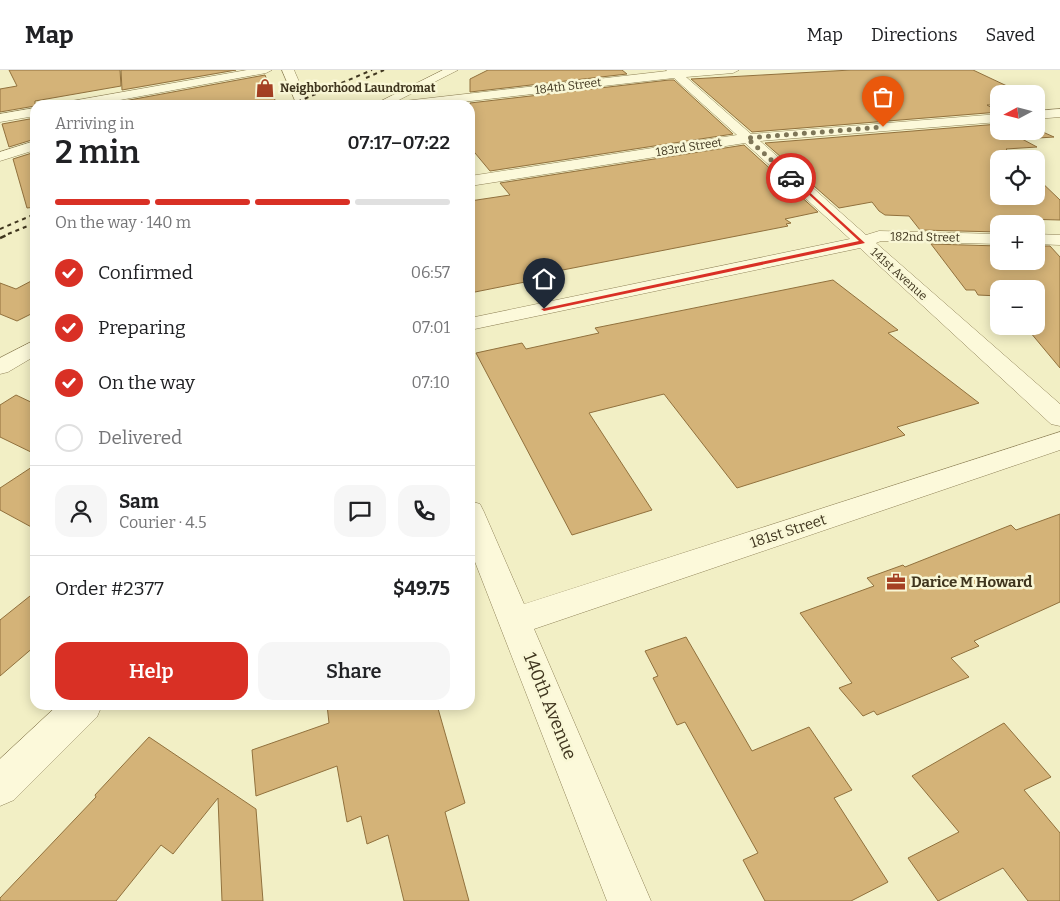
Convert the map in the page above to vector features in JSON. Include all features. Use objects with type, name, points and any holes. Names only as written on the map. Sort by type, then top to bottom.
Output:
[{"type":"street","points":[[100,100],[266,70]]},
{"type":"street","points":[[288,70],[301,100]]},
{"type":"street","points":[[389,100],[452,70]]},
{"type":"street","name":"184th Street","points":[[445,100],[673,72],[733,70]]},
{"type":"street","name":"141st Avenue","points":[[673,72],[1060,418]]},
{"type":"street","points":[[159,100],[218,79]]},
{"type":"street","points":[[0,118],[30,113]]},
{"type":"street","points":[[1045,114],[1060,113]]},
{"type":"street","name":"183rd Street","points":[[475,180],[747,138],[990,119]]},
{"type":"street","points":[[0,157],[30,147]]},
{"type":"street","name":"182nd Street","points":[[475,323],[863,242],[879,236],[990,239]]},
{"type":"street","points":[[1045,239],[1060,240]]},
{"type":"street","points":[[0,367],[30,350]]},
{"type":"street","name":"181st Street","points":[[515,620],[1060,441]]},
{"type":"street","name":"140th Avenue","points":[[475,524],[629,901]]},
{"type":"street","points":[[0,786],[79,710]]},
{"type":"building","points":[[9,70],[120,70],[121,86],[41,100],[30,100],[30,107],[0,112],[0,89],[17,86]]},
{"type":"building","points":[[121,70],[236,70],[122,90]]},
{"type":"building","points":[[488,70],[622,70],[627,74],[470,92],[470,79]]},
{"type":"building","points":[[851,70],[973,70],[1005,85],[990,85],[990,105],[987,105],[990,107],[990,113],[752,132],[691,79]]},
{"type":"building","points":[[265,75],[275,100],[129,100]]},
{"type":"building","points":[[674,80],[733,134],[490,171],[475,153],[475,102]]},
{"type":"building","points":[[30,119],[30,141],[9,147],[2,124]]},
{"type":"building","points":[[990,125],[990,140],[1024,140],[1037,147],[990,150],[990,205],[1045,205],[1045,186],[1060,200],[1060,220],[1045,220],[1045,215],[990,215],[990,232],[920,230],[909,216],[885,215],[872,202],[839,208],[765,143]]},
{"type":"building","points":[[1045,133],[1054,137],[1045,138]]},
{"type":"building","points":[[744,145],[818,212],[785,219],[791,223],[786,224],[788,226],[537,275],[540,279],[475,292],[475,200],[510,195],[500,183]]},
{"type":"building","points":[[30,154],[30,208],[27,208],[13,159]]},
{"type":"building","points":[[931,244],[990,246],[990,270],[1045,270],[1045,246],[1050,246],[1060,257],[1060,368],[1032,335],[1045,335],[1045,280],[990,280],[990,296],[978,295],[975,290],[966,290]]},
{"type":"building","points":[[833,280],[898,330],[888,333],[979,403],[897,427],[905,435],[737,488],[664,394],[589,413],[652,510],[572,535],[476,353],[522,343],[526,349],[599,333],[595,328]]},
{"type":"building","points":[[30,282],[30,314],[17,321],[0,314],[0,283],[16,289]]},
{"type":"building","points":[[16,395],[30,402],[30,452],[0,437],[0,405]]},
{"type":"building","points":[[30,468],[30,526],[0,510],[0,488]]},
{"type":"building","points":[[1060,514],[1060,602],[974,641],[979,646],[951,658],[969,677],[877,715],[874,711],[863,716],[839,688],[852,683],[800,613],[874,586],[867,578],[903,565],[905,567],[1011,525],[1016,530]]},
{"type":"building","points":[[30,596],[30,650],[0,676],[0,620]]},
{"type":"building","points":[[686,637],[752,751],[809,727],[852,790],[834,798],[888,882],[851,901],[765,901],[743,860],[758,853],[685,722],[677,725],[653,678],[658,676],[645,651]]},
{"type":"building","points":[[328,710],[438,710],[465,803],[445,812],[469,901],[404,901],[388,835],[367,844],[361,816],[347,822],[337,766],[256,796],[252,750],[329,723]]},
{"type":"building","points":[[1004,723],[1051,777],[1024,790],[1060,833],[1060,901],[1028,901],[1003,868],[938,901],[908,858],[959,832],[912,776]]},
{"type":"building","points":[[149,737],[256,809],[263,901],[222,901],[218,798],[173,854],[161,845],[116,901],[0,901],[0,898],[96,797],[95,795]]},
{"type":"railway","points":[[302,100],[372,70]]},
{"type":"railway","points":[[366,78],[384,70]]},
{"type":"railway","points":[[0,229],[30,216]]},
{"type":"railway","points":[[8,234],[30,225]]},
{"type":"railway","points":[[0,238],[11,233]]},
{"type":"way so far","points":[[791,178],[747,138],[883,127]]},
{"type":"place","name":"Neighborhood Laundromat","points":[[265,88]]},
{"type":"place","name":"Darice M Howard","points":[[896,582]]},
{"type":"route","points":[[544,309],[863,242],[791,178]]}]
